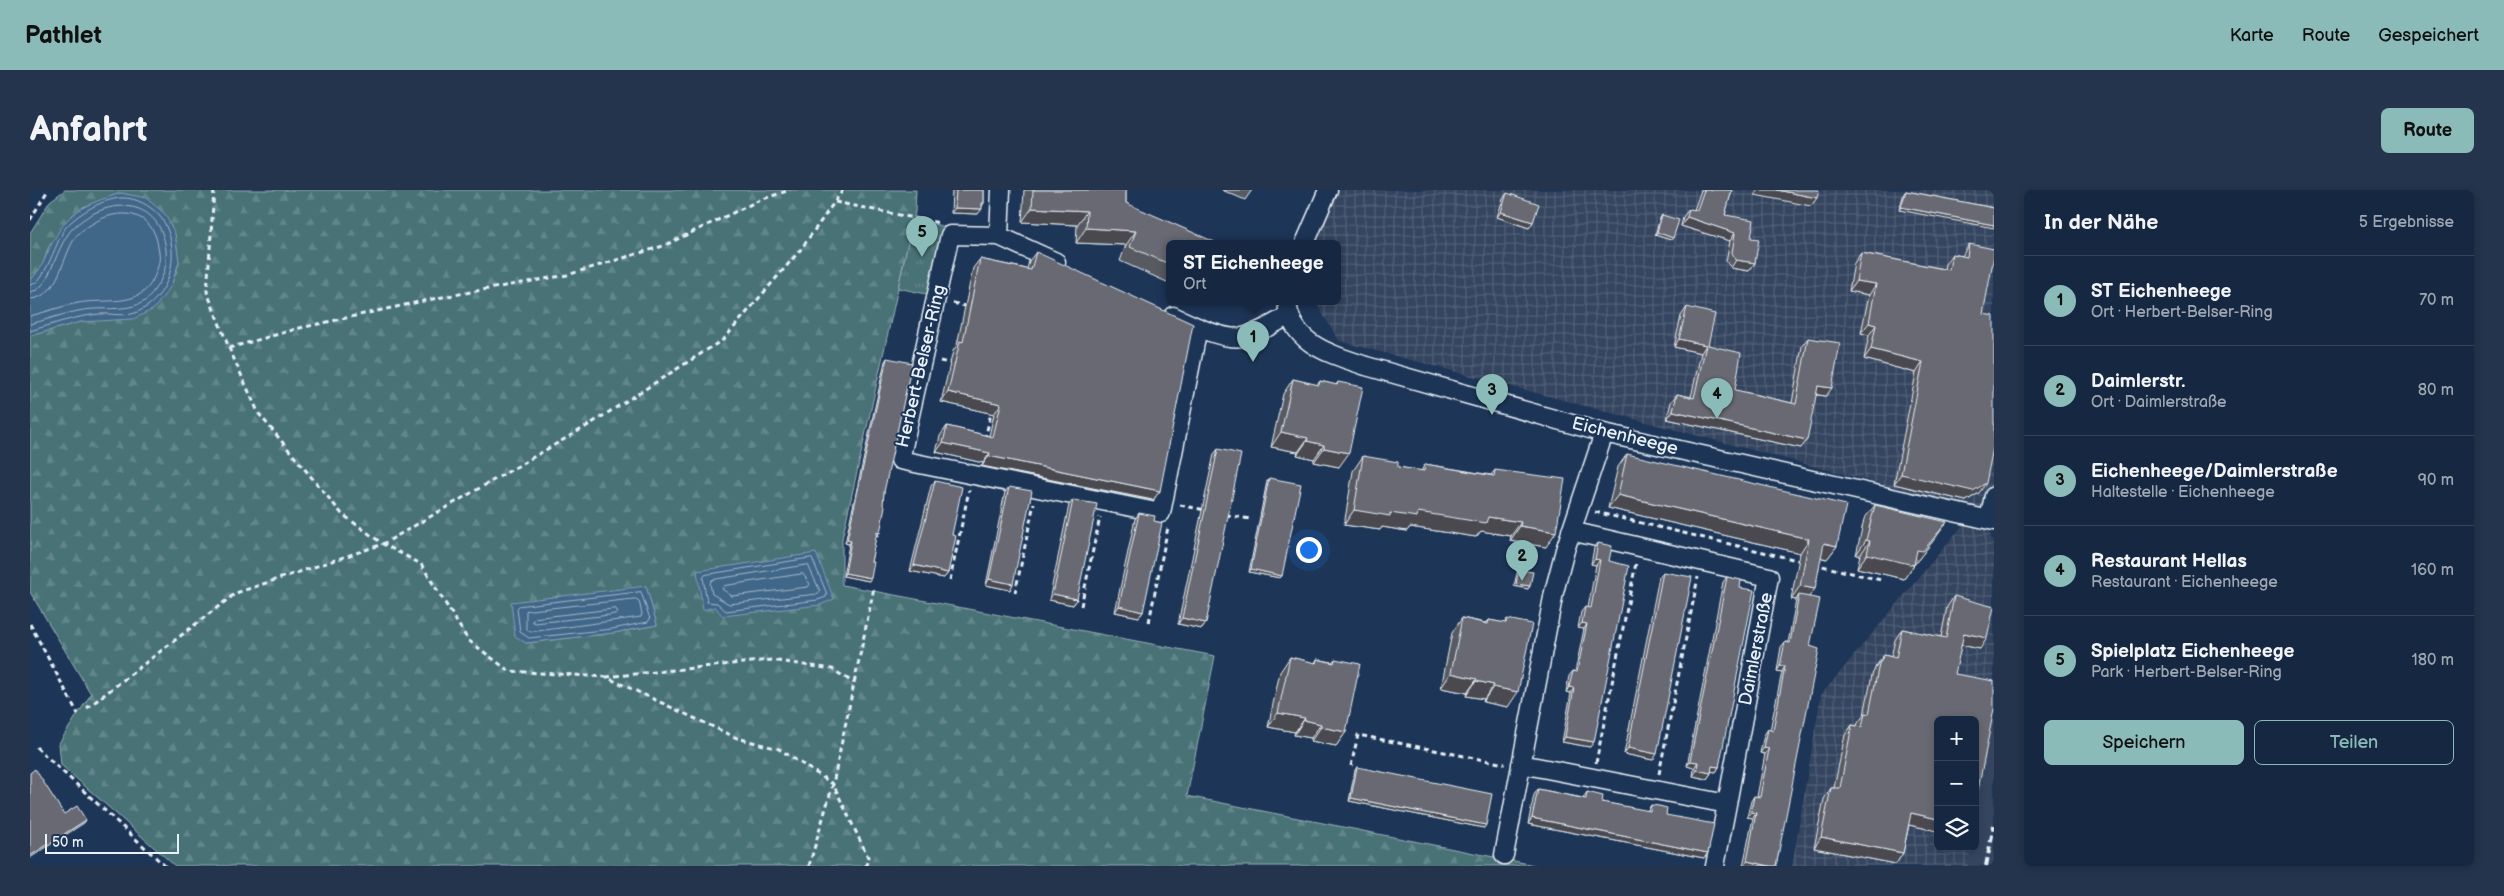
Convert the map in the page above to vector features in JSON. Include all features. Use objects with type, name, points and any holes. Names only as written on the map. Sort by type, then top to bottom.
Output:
[{"type":"street","points":[[999,236],[1001,190]]},
{"type":"street","points":[[1306,240],[1328,190]]},
{"type":"street","points":[[950,235],[999,236],[1074,270]]},
{"type":"street","name":"Herbert-Belser-Ring","points":[[950,235],[900,460],[1104,502],[1162,508]]},
{"type":"street","points":[[1155,308],[1198,328],[1232,338],[1242,338],[1288,308]]},
{"type":"street","name":"Eichenheege","points":[[1288,308],[1300,335],[1329,353],[1366,366],[1604,433],[1992,521]]},
{"type":"street","points":[[1162,508],[1198,328]]},
{"type":"street","points":[[1504,855],[1554,592],[1578,508],[1604,433]]},
{"type":"street","points":[[1992,521],[1994,496]]},
{"type":"street","name":"Daimlerstraße","points":[[1571,531],[1769,577],[1715,866]]},
{"type":"street","points":[[1521,764],[1594,776],[1727,804]]},
{"type":"path","points":[[30,220],[48,190]]},
{"type":"path","points":[[214,190],[207,292],[258,414],[342,514],[383,544],[421,564],[468,640],[509,672],[606,678],[772,660],[832,669],[854,683]]},
{"type":"path","points":[[229,348],[300,328],[437,298],[567,275],[663,246],[760,200],[790,190]]},
{"type":"path","points":[[87,708],[236,593],[383,544],[587,426],[724,339],[801,250],[843,190]]},
{"type":"path","points":[[835,202],[946,224],[950,235]]},
{"type":"path","points":[[936,299],[974,308]]},
{"type":"path","points":[[923,357],[962,366]]},
{"type":"path","points":[[983,449],[994,403]]},
{"type":"path","points":[[950,580],[972,475]]},
{"type":"path","points":[[1015,593],[1037,488]]},
{"type":"path","points":[[1081,606],[1104,502]]},
{"type":"path","points":[[1149,622],[1168,528],[1162,508],[1211,512]]},
{"type":"path","points":[[1578,508],[1881,580]]},
{"type":"path","points":[[1221,514],[1250,519]]},
{"type":"path","points":[[1594,776],[1639,548]]},
{"type":"path","points":[[1656,789],[1702,561]]},
{"type":"path","points":[[809,866],[833,784],[874,588]]},
{"type":"path","points":[[30,624],[78,714]]},
{"type":"path","points":[[606,678],[737,738],[779,749],[833,784],[868,857],[866,866]]},
{"type":"path","points":[[1351,766],[1358,735],[1510,765],[1521,764]]},
{"type":"path","points":[[36,747],[164,866]]},
{"type":"shaded area","points":[[1336,190],[1994,190],[1994,508],[1989,531],[1994,546],[1994,711],[1979,798],[1979,716],[1934,716],[1934,851],[1970,851],[1968,866],[1792,866],[1821,695],[1976,509],[1339,341],[1317,305],[1341,305],[1341,240],[1315,240]]},
{"type":"shaded area","points":[[1994,690],[1994,866],[1962,866],[1964,851],[1979,851],[1979,771]]},
{"type":"green space","points":[[65,190],[916,190],[915,212],[842,539],[842,585],[1215,656],[1187,796],[1539,866],[175,866],[61,765],[59,743],[91,694],[30,592],[30,336],[80,322],[101,319],[171,286],[179,263],[175,234],[121,193],[83,207],[49,246],[43,264],[30,282],[30,233],[50,201]],"holes":[[[646,586],[657,625],[613,633],[526,643]]]},
{"type":"green space","points":[[913,219],[946,227],[931,295],[898,288]]},
{"type":"water","points":[[121,193],[146,198],[165,214],[175,234],[179,262],[171,286],[154,309],[133,319],[80,322],[30,336],[30,282],[42,266],[63,224],[79,210],[90,204]]},
{"type":"water","points":[[816,553],[834,599],[820,605],[723,616],[715,607],[703,610],[697,571]]},
{"type":"water","points":[[646,586],[657,625],[613,633],[526,643],[515,636],[511,602]]},
{"type":"building","points":[[956,190],[984,190],[982,209],[955,208]]},
{"type":"building","points":[[1033,190],[1126,190],[1126,203],[1210,240],[1166,240],[1166,263],[1130,247],[1136,231],[1086,228],[1087,211],[1032,208]]},
{"type":"building","points":[[1704,190],[1732,190],[1725,215],[1754,220],[1751,238],[1759,239],[1755,263],[1736,260],[1732,253],[1735,233],[1687,217],[1689,209],[1697,210]]},
{"type":"building","points":[[1777,190],[1819,190],[1817,198]]},
{"type":"building","points":[[1906,191],[1994,208],[1994,225],[1901,207]]},
{"type":"building","points":[[1507,193],[1539,204],[1533,222],[1501,212]]},
{"type":"building","points":[[1662,215],[1679,220],[1673,238],[1657,232]]},
{"type":"building","points":[[1969,244],[1994,249],[1983,314],[1994,316],[1994,443],[1986,483],[1973,491],[1901,474],[1923,362],[1871,349],[1876,325],[1869,323],[1876,284],[1856,281],[1861,253],[1949,270],[1952,254],[1967,257]]},
{"type":"building","points":[[1036,252],[1193,324],[1160,491],[989,456],[990,453],[943,443],[947,426],[993,437],[1001,404],[948,392],[960,341],[963,342],[980,259],[1031,270]]},
{"type":"building","points":[[1687,307],[1715,314],[1708,345],[1741,353],[1735,390],[1796,404],[1808,338],[1840,343],[1832,388],[1818,386],[1807,440],[1673,411],[1677,394],[1694,398],[1706,345],[1679,339]]},
{"type":"building","points":[[887,358],[912,363],[884,492],[883,505],[885,506],[880,533],[877,532],[871,562],[874,562],[871,578],[845,573],[851,541],[847,540]]},
{"type":"building","points":[[1293,379],[1319,385],[1320,381],[1337,385],[1338,382],[1363,387],[1349,453],[1324,448],[1324,445],[1307,441],[1308,438],[1281,432]]},
{"type":"building","points":[[1218,449],[1241,454],[1206,623],[1182,618]]},
{"type":"building","points":[[1627,454],[1846,505],[1837,546],[1824,543],[1815,589],[1800,586],[1809,539],[1618,495]]},
{"type":"building","points":[[1363,456],[1398,462],[1398,467],[1424,471],[1425,464],[1494,476],[1495,470],[1565,479],[1556,532],[1520,526],[1521,522],[1488,517],[1486,523],[1418,512],[1417,517],[1390,513],[1390,516],[1354,510]]},
{"type":"building","points":[[1269,478],[1301,484],[1282,576],[1251,569]]},
{"type":"building","points":[[935,481],[962,487],[952,535],[956,536],[948,573],[914,565]]},
{"type":"building","points":[[1009,487],[1032,491],[1013,584],[989,579]]},
{"type":"building","points":[[1073,500],[1097,504],[1077,599],[1053,594]]},
{"type":"building","points":[[1875,505],[1947,522],[1923,551],[1917,550],[1914,565],[1867,554],[1870,541],[1866,540]]},
{"type":"building","points":[[1139,513],[1155,516],[1154,521],[1162,523],[1143,612],[1119,606]]},
{"type":"building","points":[[1598,543],[1612,546],[1609,561],[1629,566],[1594,742],[1565,737],[1574,688],[1569,687],[1573,671],[1577,672],[1587,624],[1582,623],[1585,607],[1591,608],[1600,560],[1595,559]]},
{"type":"building","points":[[1519,570],[1533,572],[1530,586],[1516,584]]},
{"type":"building","points":[[1663,572],[1692,577],[1657,754],[1628,748]]},
{"type":"building","points":[[1727,577],[1741,580],[1740,588],[1754,590],[1719,767],[1712,766],[1711,773],[1697,770],[1698,762],[1690,761]]},
{"type":"building","points":[[1799,595],[1820,599],[1810,646],[1819,649],[1776,866],[1770,866],[1747,861],[1756,813],[1751,812],[1754,796],[1760,797],[1769,749],[1764,748],[1768,729],[1773,731],[1785,666],[1780,666],[1785,642],[1790,643]]},
{"type":"building","points":[[1954,596],[1994,607],[1987,638],[1964,633],[1955,674],[1994,681],[1994,709],[1979,785],[1979,716],[1934,716],[1934,818],[1911,813],[1903,853],[1821,837],[1831,788],[1840,788],[1852,725],[1862,727],[1865,713],[1869,714],[1879,664],[1884,655],[1896,658],[1902,629],[1946,638]]},
{"type":"building","points":[[1462,618],[1488,624],[1489,620],[1506,623],[1507,619],[1532,624],[1518,692],[1493,687],[1494,685],[1476,681],[1477,679],[1451,673]]},
{"type":"building","points":[[1290,657],[1316,663],[1317,659],[1334,663],[1335,659],[1360,664],[1346,732],[1321,727],[1321,724],[1304,720],[1305,718],[1278,713]]},
{"type":"building","points":[[1357,767],[1492,794],[1486,825],[1351,798]]},
{"type":"building","points":[[35,769],[64,814],[77,806],[86,820],[30,856],[30,773]]},
{"type":"building","points":[[1538,789],[1586,799],[1587,792],[1603,796],[1602,802],[1650,811],[1651,805],[1659,806],[1667,808],[1666,815],[1714,824],[1708,853],[1532,818]]},
{"type":"railway","points":[[1986,866],[1994,825]]},
{"type":"place","name":"Spielplatz Eichenheege","points":[[922,257]]},
{"type":"place","name":"ST Eichenheege","points":[[1253,362]]},
{"type":"place","name":"Eichenheege/Daimlerstraße","points":[[1492,415]]},
{"type":"place","name":"Restaurant Hellas","points":[[1717,419]]},
{"type":"place","name":"Daimlerstr.","points":[[1522,581]]}]
